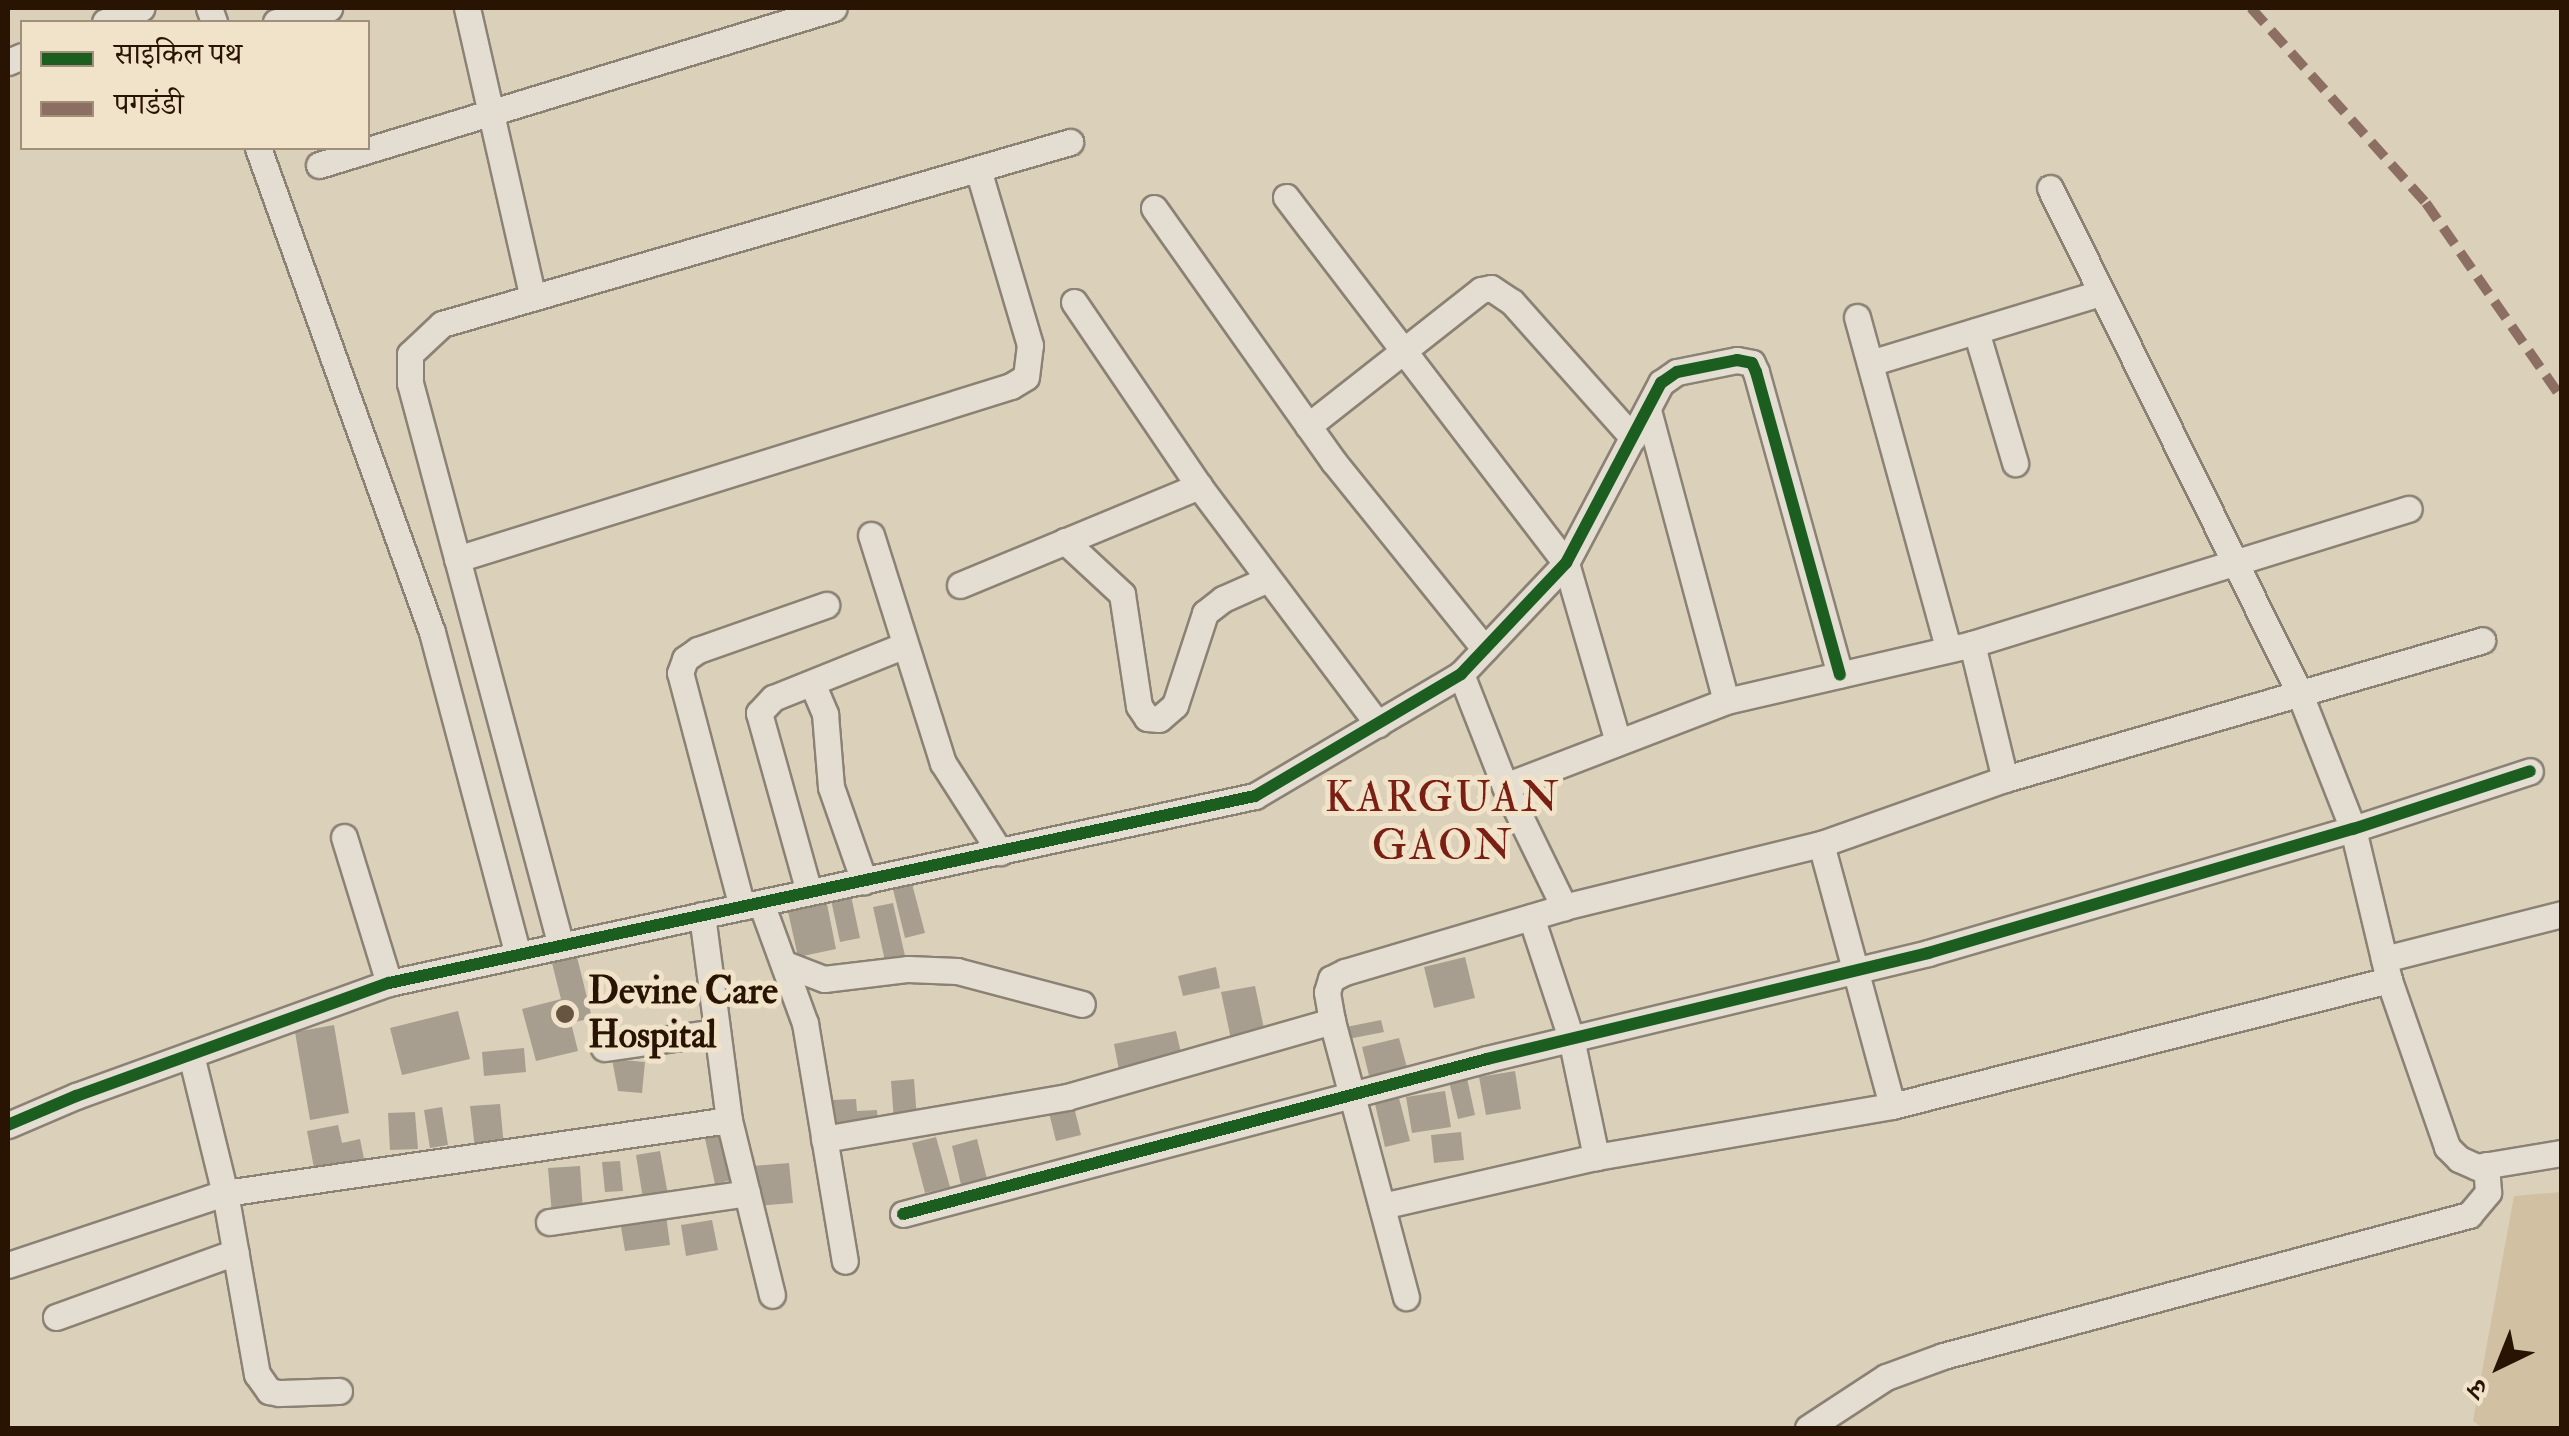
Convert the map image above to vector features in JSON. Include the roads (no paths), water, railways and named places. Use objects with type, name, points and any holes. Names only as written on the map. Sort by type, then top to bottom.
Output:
[{"type":"street","points":[[109,20],[141,8]]},
{"type":"street","points":[[284,20],[329,8]]},
{"type":"street","points":[[467,8],[533,298]]},
{"type":"street","points":[[318,166],[834,8]]},
{"type":"street","points":[[561,946],[410,383],[410,354],[442,324],[1070,142]]},
{"type":"street","points":[[259,150],[432,632],[518,955]]},
{"type":"street","points":[[457,558],[993,392],[1026,377],[1030,344],[978,170]]},
{"type":"street","points":[[2050,188],[2299,692],[2352,829],[2387,969],[2448,1148],[2465,1162],[2486,1165],[2562,1153]]},
{"type":"street","points":[[1286,197],[1566,564],[1618,742]]},
{"type":"street","points":[[1154,208],[1308,426],[1485,649]]},
{"type":"street","points":[[1308,426],[1481,290],[1492,288],[1512,302],[1633,438]]},
{"type":"street","points":[[1870,364],[2101,292]]},
{"type":"street","points":[[1074,302],[1199,486],[1378,724]]},
{"type":"street","points":[[1857,317],[2004,779]]},
{"type":"street","points":[[1976,331],[2015,463]]},
{"type":"street","points":[[8,1125],[191,1054],[390,984],[1256,796],[1461,674],[1566,564],[1667,376],[1737,360],[1752,363],[1840,675]]},
{"type":"street","points":[[1648,410],[1726,702]]},
{"type":"street","points":[[960,585],[1199,486]]},
{"type":"street","points":[[1505,786],[1726,702],[1960,646],[2234,560],[2410,510]]},
{"type":"street","points":[[871,535],[942,763],[1000,852]]},
{"type":"street","points":[[1065,542],[1122,594],[1139,706],[1147,718],[1159,719],[1175,705],[1206,613],[1223,599],[1268,578]]},
{"type":"street","points":[[826,605],[698,650],[684,659],[680,673],[751,905],[784,964],[804,1023],[845,1261]]},
{"type":"street","points":[[1406,1297],[1332,1021],[1327,992],[1330,979],[1564,907],[1821,844],[2004,779],[2482,640]]},
{"type":"street","points":[[809,892],[758,722],[759,712],[773,698],[905,645]]},
{"type":"street","points":[[1461,674],[1505,786],[1564,907]]},
{"type":"street","points":[[812,683],[825,714],[826,768],[864,881]]},
{"type":"street","points":[[904,1214],[1571,1038],[1856,972],[2352,829],[2530,770]]},
{"type":"street","points":[[344,837],[390,984]]},
{"type":"street","points":[[1821,844],[1892,1106]]},
{"type":"street","points":[[1382,1206],[1596,1157],[1892,1106],[2387,969],[2562,914]]},
{"type":"street","points":[[702,915],[729,1120],[772,1296]]},
{"type":"street","points":[[1532,917],[1571,1038],[1596,1157]]},
{"type":"street","points":[[784,964],[824,979],[908,969],[956,971],[1082,1004]]},
{"type":"street","points":[[824,1139],[1067,1097],[1332,1021]]},
{"type":"street","points":[[604,1048],[718,1032]]},
{"type":"street","points":[[191,1054],[226,1193],[263,1385],[279,1393],[339,1391]]},
{"type":"street","points":[[8,1265],[226,1193],[729,1120]]},
{"type":"street","points":[[1808,1428],[1886,1377],[1943,1356],[2446,1224],[2482,1204],[2488,1192],[2486,1165]]},
{"type":"street","points":[[548,1222],[747,1193]]},
{"type":"street","points":[[56,1317],[236,1252]]},
{"type":"place","name":"Devine Care Hospital","points":[[565,1014]]},
{"type":"district","name":"KARGUAN GAON","points":[[1443,822]]}]
